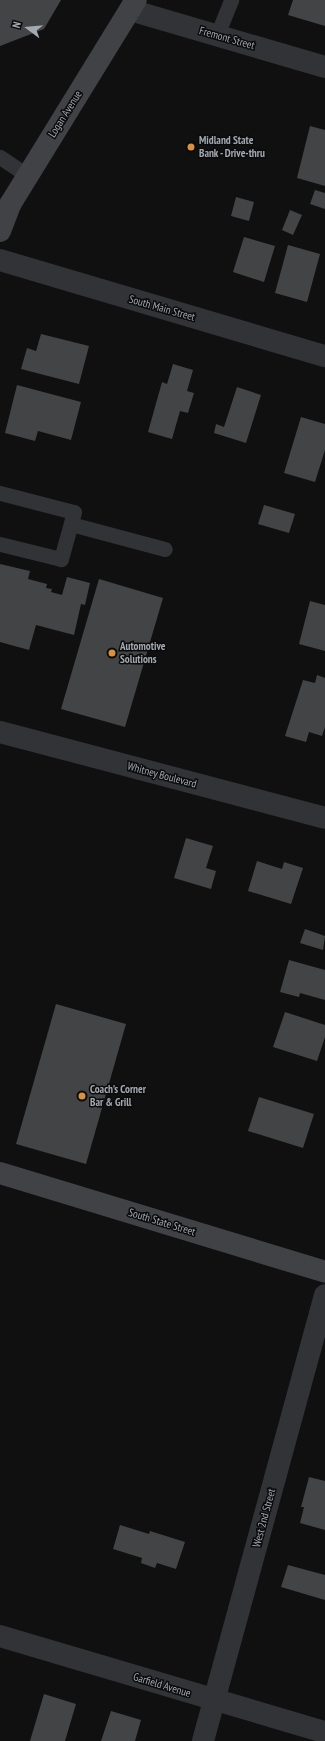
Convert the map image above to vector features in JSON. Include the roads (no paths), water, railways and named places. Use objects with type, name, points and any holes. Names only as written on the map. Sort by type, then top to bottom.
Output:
[{"type":"main road","name":"Logan Avenue","points":[[0,231],[11,203],[133,5]]},
{"type":"main road","name":"South State Street","points":[[0,1173],[325,1272]]},
{"type":"street","name":"Fremont Street","points":[[133,5],[216,35],[325,67]]},
{"type":"street","name":"South Main Street","points":[[0,260],[325,356]]},
{"type":"street","name":"Whitney Boulevard","points":[[0,732],[325,818]]},
{"type":"street","name":"West 2nd Street","points":[[203,1741],[325,1295]]},
{"type":"street","name":"Garfield Avenue","points":[[0,1636],[215,1701],[325,1732]]},
{"type":"lane","points":[[216,35],[231,0]]},
{"type":"lane","points":[[0,157],[28,176]]},
{"type":"lane","points":[[0,493],[74,512],[61,559],[0,544]]},
{"type":"lane","points":[[71,524],[165,549]]},
{"type":"place","name":"Midland State Bank - Drive-thru","points":[[191,147]]},
{"type":"place","name":"Automotive Solutions","points":[[112,653]]},
{"type":"place","name":"Coach’s Corner Bar & Grill","points":[[82,1096]]}]
